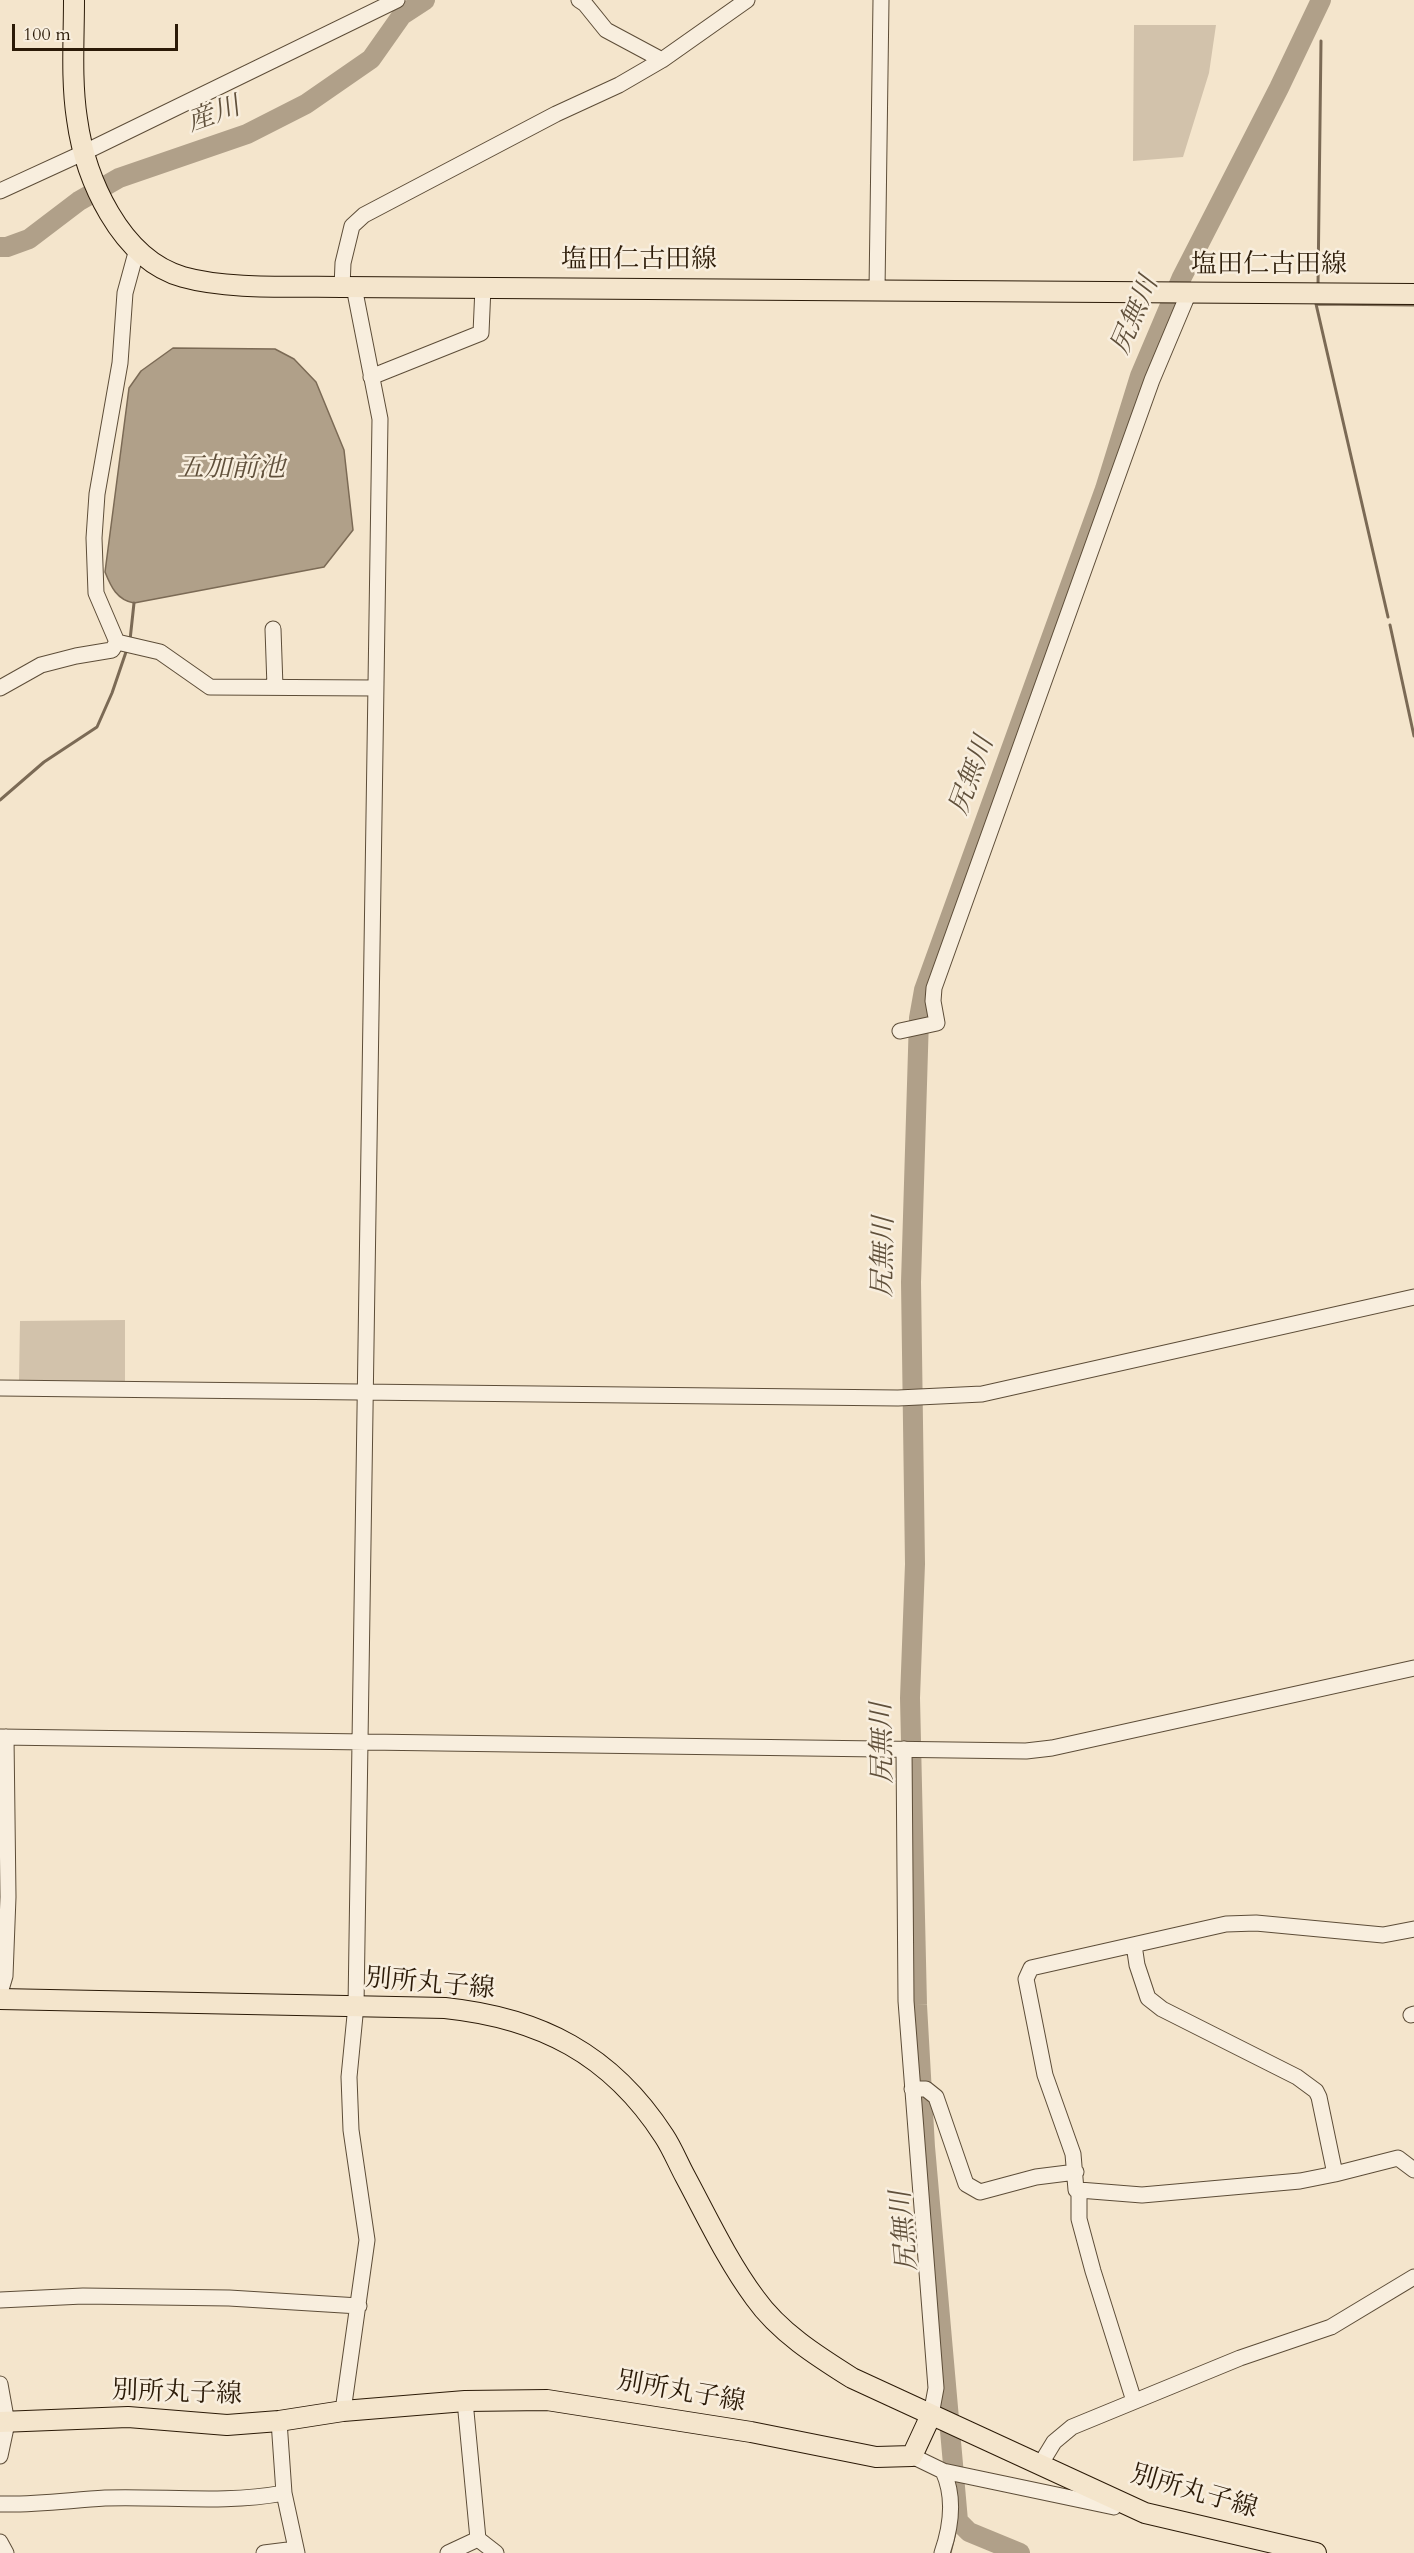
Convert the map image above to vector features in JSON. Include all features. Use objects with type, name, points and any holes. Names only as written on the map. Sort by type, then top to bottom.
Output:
[{"type":"main road","name":"塩田仁古田線","points":[[74,0],[76,117],[92,174],[110,212],[137,249],[164,270],[184,277],[238,284],[348,287],[1414,294]]},
{"type":"main road","name":"別所丸子線","points":[[0,1999],[356,2006],[478,2011],[533,2025],[560,2038],[592,2058],[619,2081],[664,2136],[726,2255],[756,2300],[776,2322],[823,2360],[852,2378],[1040,2464],[1076,2491],[1145,2512],[1316,2553]]},
{"type":"main road","name":"別所丸子線","points":[[3,2423],[128,2417],[227,2425],[279,2421],[343,2410],[465,2401],[538,2400],[574,2403],[751,2432],[876,2457],[912,2456]]},
{"type":"main road","points":[[912,2456],[945,2422]]},
{"type":"street","points":[[0,191],[85,153],[397,0]]},
{"type":"street","points":[[579,0],[606,30],[662,60]]},
{"type":"street","points":[[343,2410],[367,2240],[351,2130],[349,2076],[356,2006],[380,419],[343,263],[352,226],[364,215],[556,114],[619,85],[662,60],[747,0]]},
{"type":"street","points":[[877,290],[881,0]]},
{"type":"street","points":[[117,642],[96,593],[94,538],[98,494],[120,363],[125,293],[137,249]]},
{"type":"street","points":[[371,378],[481,333],[483,287]]},
{"type":"street","points":[[905,1030],[937,1023],[933,1001],[934,988],[1185,292]]},
{"type":"street","points":[[273,629],[275,687]]},
{"type":"street","points":[[117,642],[160,652],[210,687],[375,688]]},
{"type":"street","points":[[0,688],[41,665],[112,650],[117,642]]},
{"type":"street","points":[[0,1388],[952,1397],[982,1394],[1414,1297]]},
{"type":"street","points":[[0,1993],[5,1976],[8,1897],[3,1737],[1026,1751],[1052,1748],[1414,1668]]},
{"type":"street","points":[[904,1749],[906,2001],[918,2089],[936,2388],[945,2422]]},
{"type":"street","points":[[1134,2401],[1079,2219],[1073,2154],[1045,2075],[1026,1978],[1031,1968],[1241,1923],[1383,1935],[1414,1929]]},
{"type":"street","points":[[1134,1945],[1137,1965],[1148,1998],[1162,2009],[1297,2077],[1316,2091],[1335,2174]]},
{"type":"street","points":[[918,2089],[936,2097],[966,2184],[980,2192],[1036,2177],[1076,2172]]},
{"type":"street","points":[[1078,2190],[1142,2195],[1299,2181],[1398,2158],[1414,2170]]},
{"type":"street","points":[[1040,2464],[1054,2442],[1072,2427],[1240,2358],[1331,2327],[1414,2277]]},
{"type":"street","points":[[0,2300],[83,2296],[230,2298],[359,2306]]},
{"type":"street","points":[[0,2384],[3,2423],[0,2456]]},
{"type":"street","points":[[465,2401],[478,2539],[496,2553]]},
{"type":"street","points":[[264,2553],[297,2551],[284,2493],[279,2421]]},
{"type":"street","points":[[912,2456],[951,2472],[1076,2491],[1114,2507]]},
{"type":"street","points":[[942,2553],[950,2523],[947,2480],[951,2472]]},
{"type":"street","points":[[0,2504],[37,2505],[106,2498],[230,2500],[284,2493]]},
{"type":"street","points":[[448,2553],[478,2539]]},
{"type":"street","points":[[0,2542],[6,2553]]},
{"type":"shaded area","points":[[1134,25],[1216,25],[1209,73],[1183,157],[1133,161]]},
{"type":"shaded area","points":[[125,1320],[125,1382],[19,1381],[20,1321]]},
{"type":"water","name":"五加前池","points":[[173,348],[275,349],[294,359],[316,382],[344,450],[353,530],[324,567],[134,603],[123,599],[112,588],[105,572],[129,388],[141,371]]},
{"type":"waterway","name":"産川","points":[[0,247],[7,247],[29,239],[79,201],[119,178],[247,134],[306,104],[371,59],[402,15],[425,0]]},
{"type":"waterway","name":"尻無川","points":[[1020,2553],[969,2532],[958,2521],[925,2147],[917,2005],[910,1698],[915,1564],[911,1282],[919,1018],[924,990],[1105,489],[1140,376],[1182,277],[1279,88],[1321,0]]},
{"type":"waterway","points":[[1318,286],[1321,41]]},
{"type":"waterway","points":[[1388,617],[1316,304],[1414,305]]},
{"type":"waterway","points":[[130,640],[134,603]]},
{"type":"waterway","points":[[1390,625],[1414,736]]},
{"type":"waterway","points":[[0,800],[44,762],[97,727],[127,649]]},
{"type":"waterway","points":[[950,2553],[958,2521]]}]
